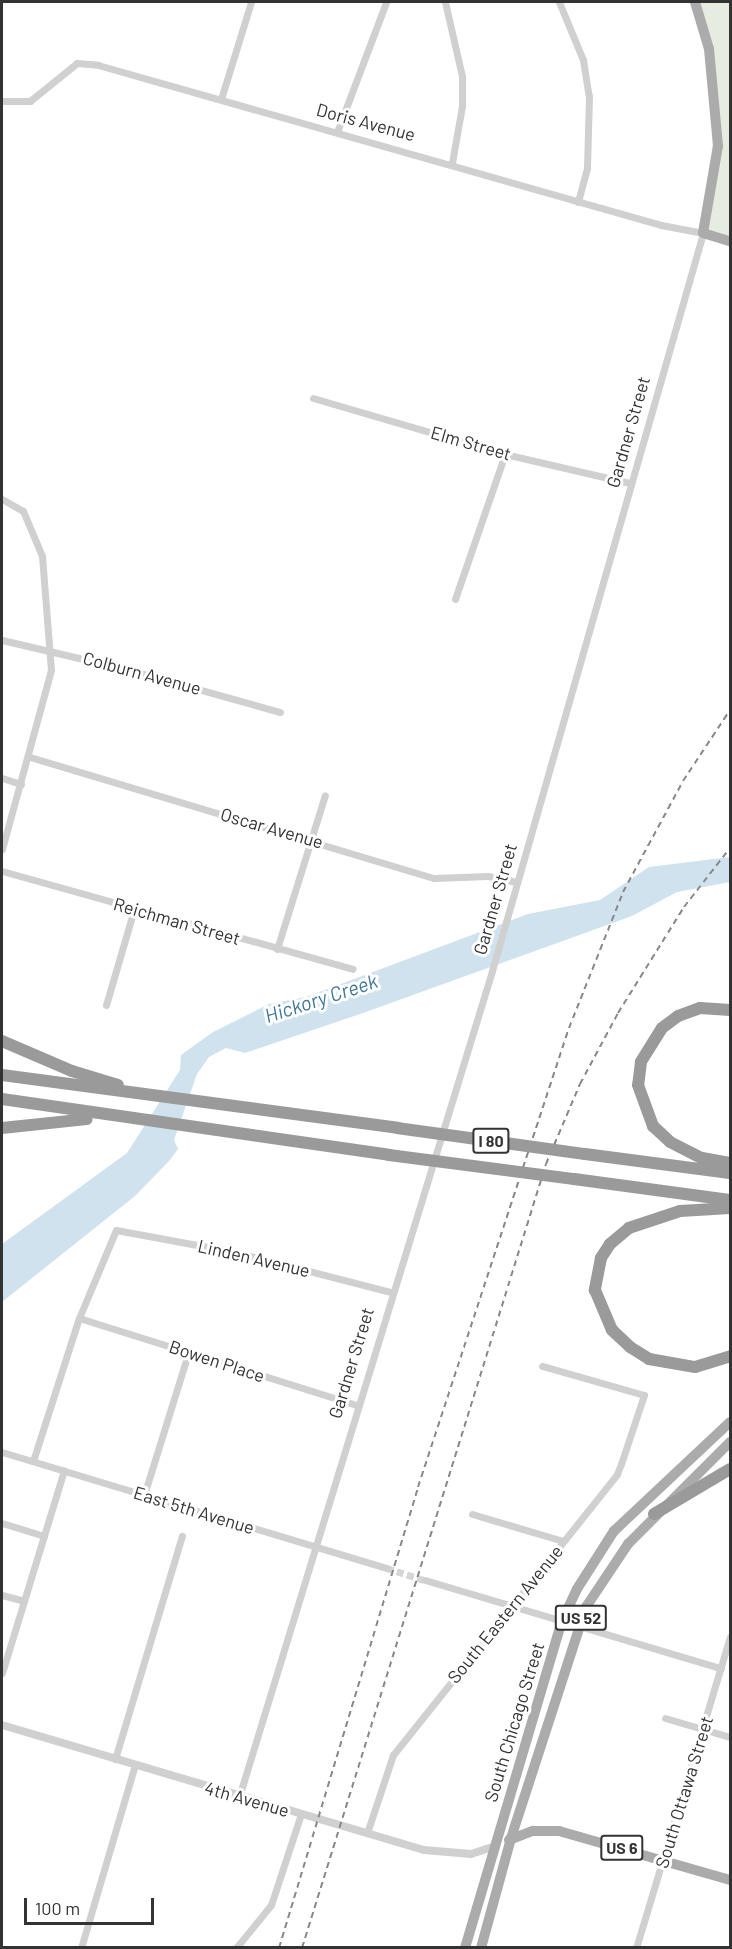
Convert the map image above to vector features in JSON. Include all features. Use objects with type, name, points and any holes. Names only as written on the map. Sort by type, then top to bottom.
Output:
[{"type":"highway","points":[[730,1010],[700,1008],[678,1016],[662,1028],[641,1062],[638,1085],[653,1126],[670,1142],[702,1158],[730,1162]]},
{"type":"highway","points":[[2,1041],[127,1090]]},
{"type":"highway","name":"I 80","points":[[2,1075],[127,1090],[730,1173]]},
{"type":"highway","name":"I 80","points":[[2,1099],[112,1118],[730,1200]]},
{"type":"highway","points":[[2,1128],[51,1119],[112,1118]]},
{"type":"highway","points":[[730,1208],[680,1211],[629,1228],[601,1258],[595,1290],[612,1330],[630,1347],[649,1359],[695,1367],[730,1356]]},
{"type":"highway","points":[[654,1515],[730,1469]]},
{"type":"main road","name":"Gardner Street","points":[[695,2],[709,49],[718,146],[703,233]]},
{"type":"main road","name":"Doris Avenue","points":[[703,233],[730,241]]},
{"type":"main road","name":"South Chicago Street","points":[[465,1947],[562,1621],[614,1531],[730,1422]]},
{"type":"main road","name":"South Chicago Street","points":[[482,1947],[511,1838],[578,1625],[599,1586],[654,1515],[730,1442]]},
{"type":"main road","name":"US 6","points":[[495,1846],[511,1838],[533,1832],[559,1831],[730,1880]]},
{"type":"street","points":[[221,99],[251,2]]},
{"type":"street","points":[[337,132],[386,2]]},
{"type":"street","points":[[445,2],[462,76],[462,106],[452,163]]},
{"type":"street","points":[[559,2],[583,60],[589,96],[588,168],[578,202]]},
{"type":"street","name":"Doris Avenue","points":[[2,101],[30,100],[77,63],[98,65],[452,163],[578,202],[703,233]]},
{"type":"street","name":"Gardner Street","points":[[239,1797],[356,1405],[492,971],[703,233]]},
{"type":"street","name":"Elm Street","points":[[313,398],[505,454],[630,483]]},
{"type":"street","points":[[455,599],[505,454]]},
{"type":"street","points":[[2,499],[23,511],[35,532],[42,556],[51,650],[51,670],[30,757],[2,849]]},
{"type":"street","name":"Colburn Avenue","points":[[2,640],[51,650],[280,712]]},
{"type":"street","name":"Oscar Avenue","points":[[30,757],[311,839],[434,878],[488,876],[516,882]]},
{"type":"street","points":[[2,778],[21,784]]},
{"type":"street","points":[[277,949],[325,795]]},
{"type":"street","name":"Reichman Street","points":[[2,871],[353,969]]},
{"type":"street","points":[[106,1005],[134,909]]},
{"type":"street","name":"Linden Avenue","points":[[79,1318],[116,1230],[235,1252],[391,1292]]},
{"type":"street","points":[[33,1461],[79,1318]]},
{"type":"street","name":"Bowen Place","points":[[79,1318],[356,1405]]},
{"type":"street","points":[[144,1495],[188,1354]]},
{"type":"street","name":"South Eastern Avenue","points":[[367,1833],[393,1755],[617,1474],[644,1395],[542,1366]]},
{"type":"street","name":"East 5th Avenue","points":[[2,1452],[387,1568]]},
{"type":"street","points":[[2,1673],[64,1470]]},
{"type":"street","points":[[472,1514],[563,1541]]},
{"type":"street","points":[[2,1523],[44,1536]]},
{"type":"street","points":[[115,1759],[182,1536]]},
{"type":"street","points":[[425,1580],[721,1668]]},
{"type":"street","points":[[2,1594],[24,1601]]},
{"type":"street","name":"South Ottawa Street","points":[[636,1947],[730,1637]]},
{"type":"street","points":[[665,1718],[730,1737]]},
{"type":"street","name":"4th Avenue","points":[[2,1725],[239,1797],[450,1855],[495,1846]]},
{"type":"street","points":[[81,1947],[135,1765]]},
{"type":"street","points":[[236,1947],[271,1905],[301,1814]]},
{"type":"shaded area","points":[[690,2],[730,2],[730,236],[700,227],[713,142],[705,47]]},
{"type":"water","name":"Hickory Creek","points":[[730,857],[730,882],[677,892],[632,916],[245,1053],[226,1048],[209,1057],[197,1074],[174,1140],[178,1149],[169,1161],[135,1196],[2,1302],[2,1244],[127,1153],[180,1070],[181,1055],[213,1032],[269,1004],[306,997],[528,914],[600,900],[649,867]]},
{"type":"tunnel","points":[[387,1568],[425,1580]]},
{"type":"railway","points":[[279,1948],[418,1487],[569,1028],[623,892],[683,781],[730,710]]},
{"type":"railway","points":[[302,1948],[546,1164],[580,1084],[618,1013],[684,907],[730,848]]}]
